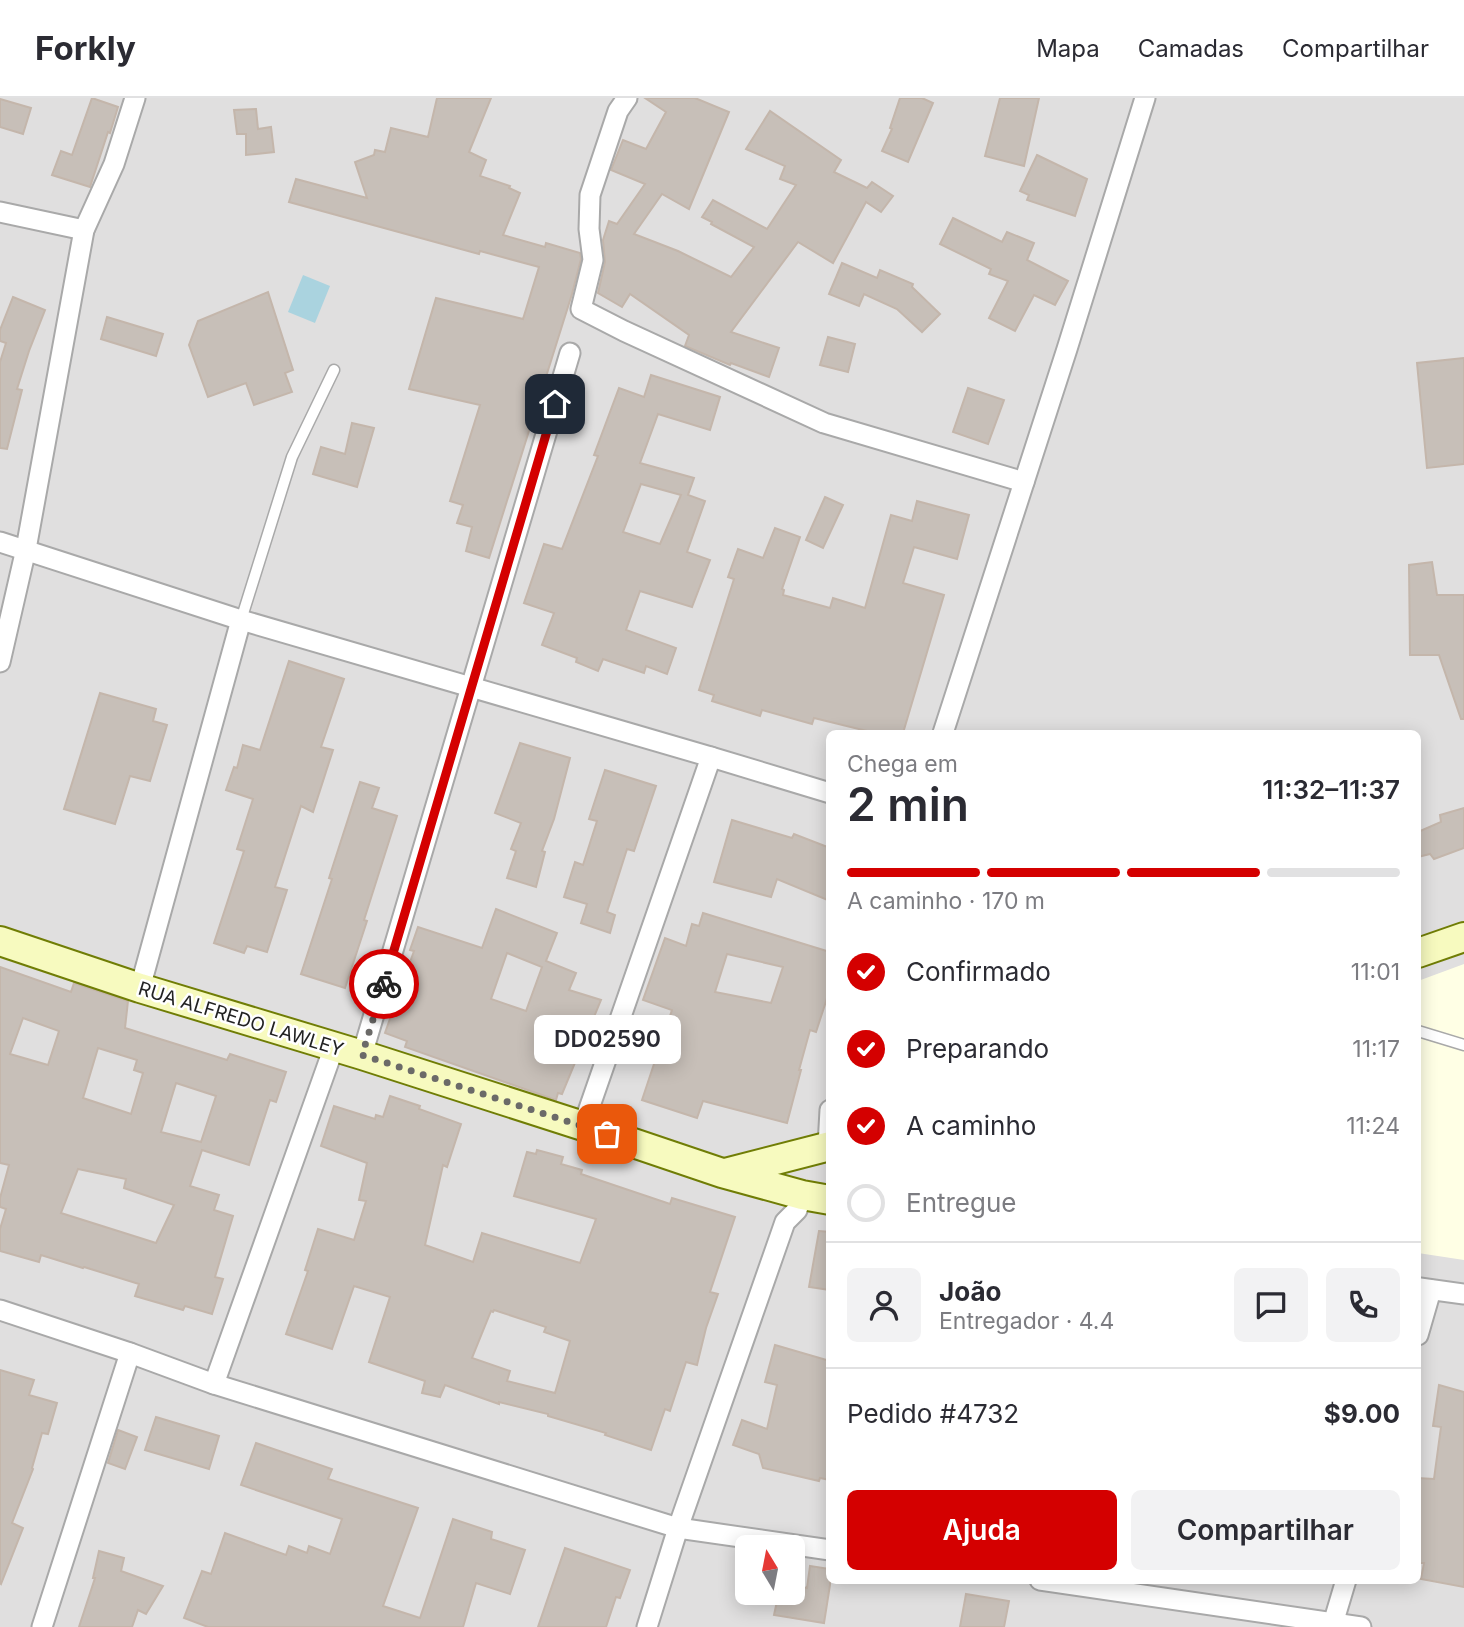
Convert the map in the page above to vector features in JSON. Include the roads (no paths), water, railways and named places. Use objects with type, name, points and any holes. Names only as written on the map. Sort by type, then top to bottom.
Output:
[{"type":"main road","points":[[1421,952],[1464,937]]},
{"type":"main road","name":"RUA ALFREDO LAWLEY","points":[[0,942],[140,988],[362,1055],[722,1173],[826,1199]]},
{"type":"main road","points":[[722,1173],[826,1147]]},
{"type":"main road","points":[[802,1195],[800,1179],[826,1149]]},
{"type":"street","points":[[0,662],[26,550],[85,230],[114,164],[135,98]]},
{"type":"street","points":[[627,98],[618,111],[590,195],[589,229],[593,260],[580,309],[824,423],[1024,482]]},
{"type":"street","points":[[944,730],[1068,349],[1145,98]]},
{"type":"street","points":[[0,212],[85,230]]},
{"type":"street","points":[[362,1055],[570,353]]},
{"type":"street","points":[[0,542],[241,620],[826,792]]},
{"type":"street","points":[[140,988],[241,620]]},
{"type":"street","points":[[583,1126],[711,757]]},
{"type":"street","points":[[214,1384],[334,1047]]},
{"type":"street","points":[[647,1627],[678,1528],[785,1222],[797,1210],[802,1195]]},
{"type":"street","points":[[1421,1312],[1424,1289],[1464,1294]]},
{"type":"street","points":[[0,1310],[214,1384],[678,1528],[826,1549]]},
{"type":"street","points":[[42,1627],[130,1353]]},
{"type":"street","points":[[1066,1584],[1361,1627]]},
{"type":"street","points":[[1333,1625],[1345,1584]]},
{"type":"lane","points":[[241,620],[292,457],[334,370]]},
{"type":"lane","points":[[1421,1032],[1464,1045]]},
{"type":"water","points":[[303,275],[330,286],[315,323],[288,312]]},
{"type":"place","name":"DD02590","points":[[607,1134]]}]
